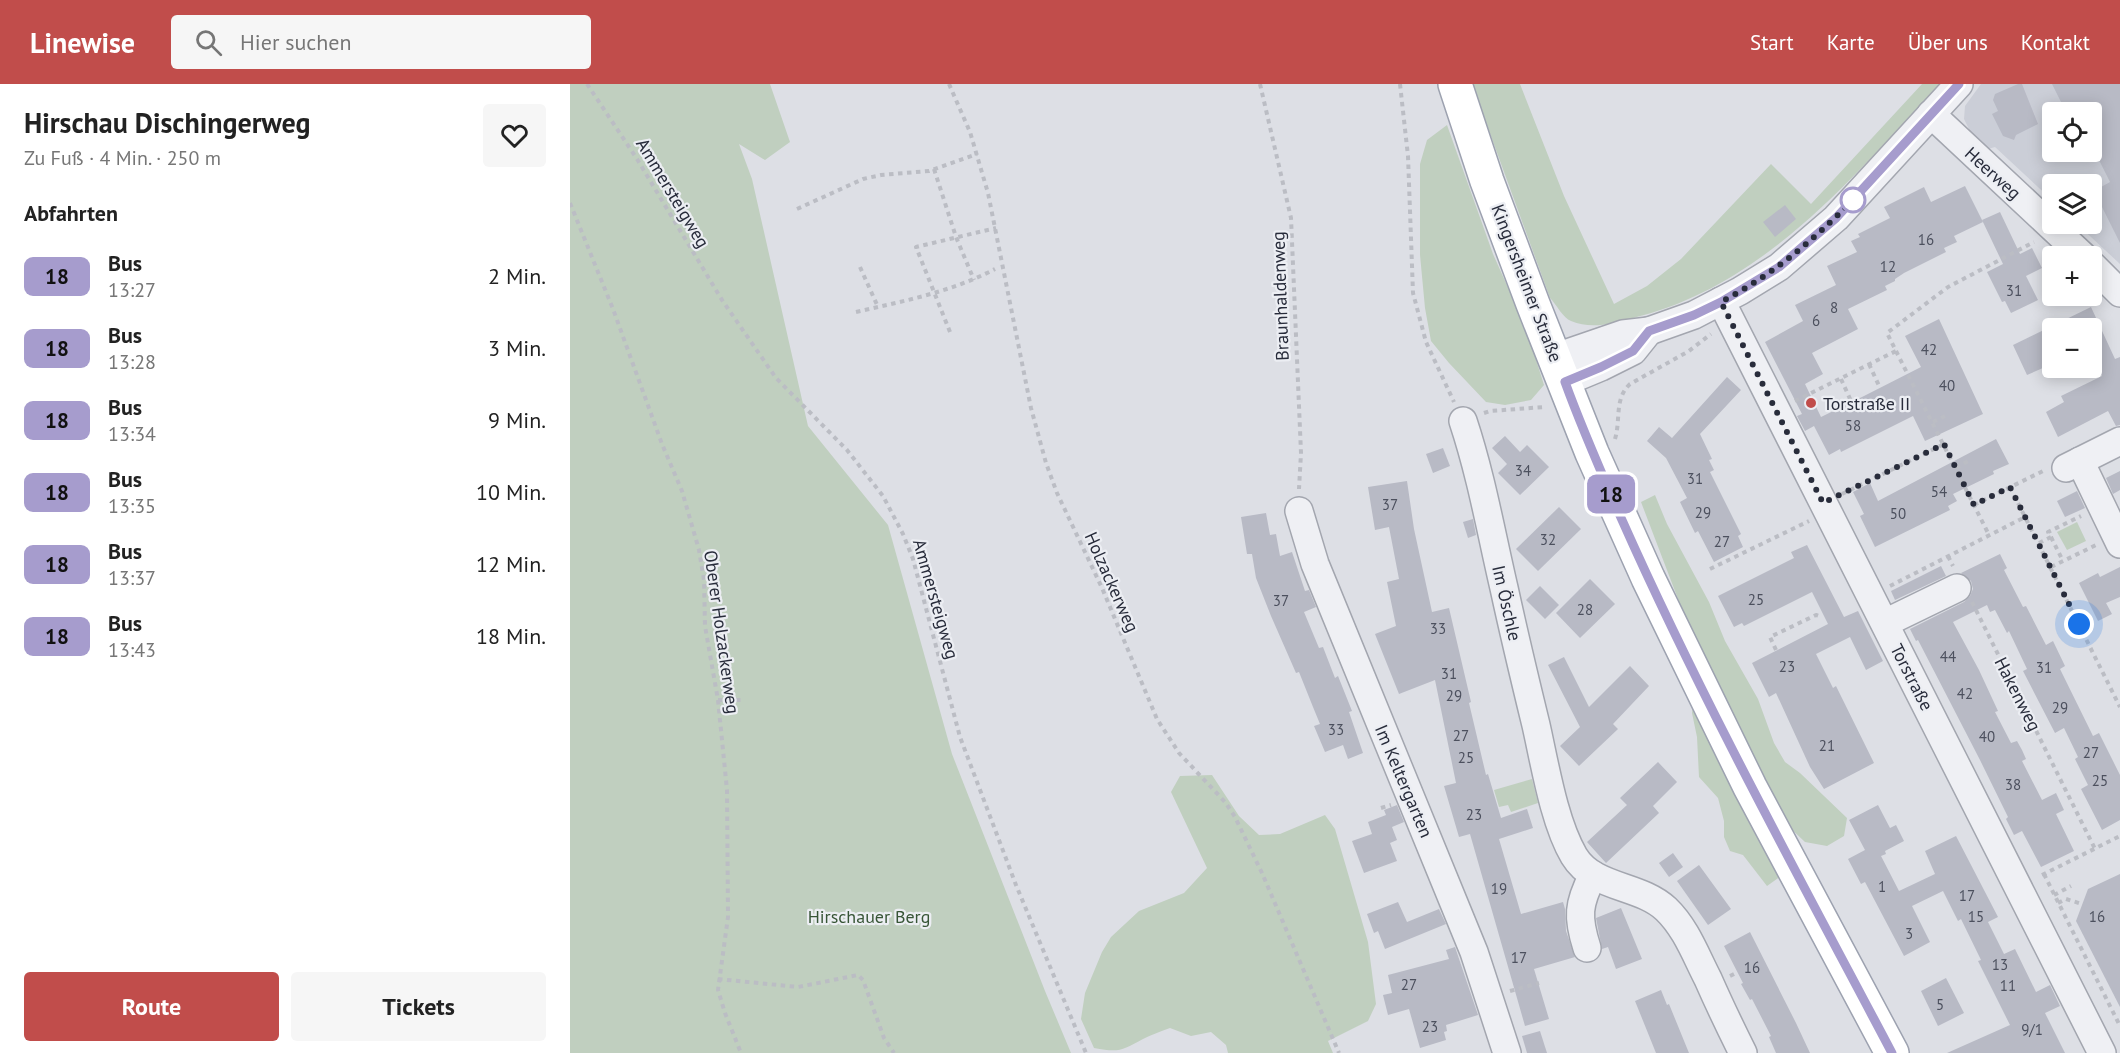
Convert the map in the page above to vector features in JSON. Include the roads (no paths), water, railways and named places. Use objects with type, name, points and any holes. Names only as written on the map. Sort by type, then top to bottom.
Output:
[{"type":"main road","name":"Kingersheimer Straße","points":[[1455,84],[1557,382],[1592,453],[1648,578],[1735,755],[1892,1053]]},
{"type":"street","points":[[1557,382],[1601,367],[1633,351],[1649,331],[1694,315],[1725,310],[1816,237],[1865,188],[1959,84]]},
{"type":"street","name":"Heerweg","points":[[1931,114],[2072,246]]},
{"type":"street","points":[[2102,275],[2120,293]]},
{"type":"street","name":"Torstraße","points":[[1725,310],[2102,1053]]},
{"type":"street","name":"Im Öschle","points":[[1463,421],[1478,472],[1510,618],[1558,815],[1574,856],[1582,867],[1593,875],[1641,893],[1655,900],[1667,910],[1690,943],[1743,1053]]},
{"type":"street","points":[[2120,441],[2073,465],[2120,544]]},
{"type":"street","name":"Im Keltergarten","points":[[1299,511],[1315,564],[1474,952],[1507,1053]]},
{"type":"street","points":[[1885,623],[1961,586]]},
{"type":"street","points":[[1587,948],[1580,927],[1579,910],[1583,894],[1593,875]]},
{"type":"place","name":"Torstraße II","points":[[1811,403]]},
{"type":"park label","name":"Hirschauer Berg","points":[[869,916]]}]
